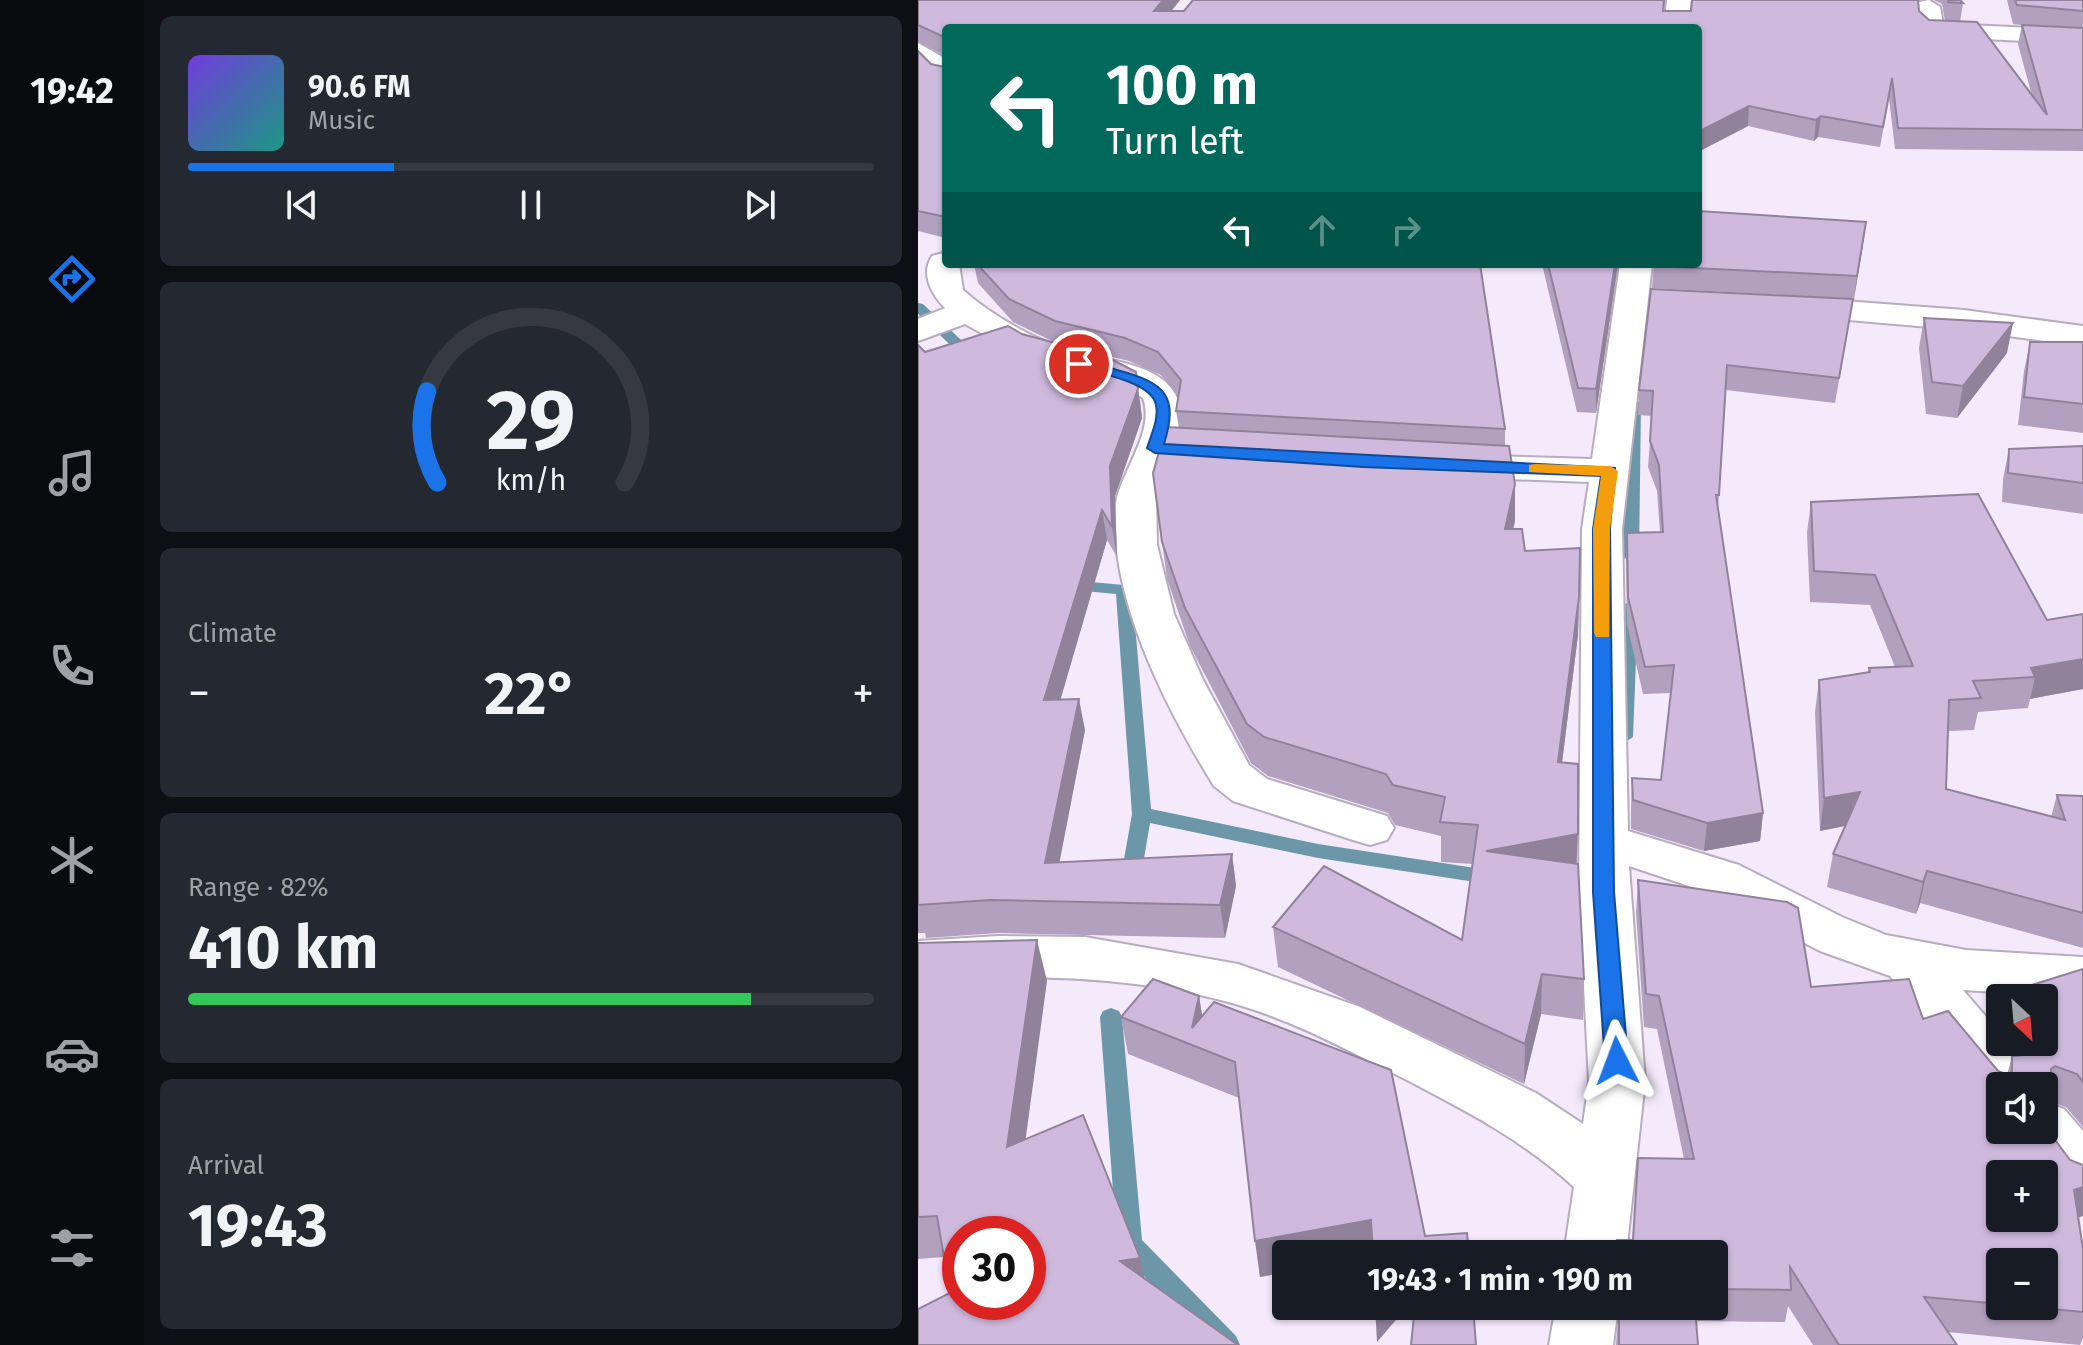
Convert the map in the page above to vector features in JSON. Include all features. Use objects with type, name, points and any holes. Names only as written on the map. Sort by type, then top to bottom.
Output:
[{"type":"street","points":[[1676,24],[1679,0]]},
{"type":"street","points":[[1928,7],[1931,28],[1935,31],[2083,37]]},
{"type":"street","points":[[918,51],[942,71]]},
{"type":"street","points":[[943,268],[945,286],[967,311],[1049,355],[1140,380],[1158,394],[1164,405],[1163,421],[1170,449],[1136,490],[1139,571],[1153,623],[1231,775],[1250,790],[1370,828]]},
{"type":"street","points":[[1597,1240],[1607,1180],[1617,1054],[1604,892],[1602,529],[1644,288]]},
{"type":"street","points":[[1758,305],[1964,320],[2083,336]]},
{"type":"street","points":[[918,331],[967,311]]},
{"type":"street","points":[[1421,465],[1610,471]]},
{"type":"street","points":[[1604,842],[1681,862],[1739,885],[1789,914],[1855,945],[1906,958],[2001,975],[2083,977]]},
{"type":"street","points":[[918,961],[1085,957],[1238,984],[1341,1022],[1503,1102],[1558,1137],[1607,1180]]},
{"type":"street","points":[[1906,958],[2000,1072]]},
{"type":"street","points":[[2058,1143],[2083,1173]]},
{"type":"street","points":[[1581,1345],[1585,1320]]},
{"type":"building","points":[[918,0],[1163,0],[1154,11],[1184,11],[1193,0],[1664,0],[1663,11],[1691,11],[1692,0],[1918,0],[1919,11],[1929,20],[1977,22],[2047,115],[2022,25],[2083,28],[2083,130],[1898,128],[1892,78],[1883,127],[1821,116],[1816,120],[1749,106],[1702,130],[1702,24],[942,24],[942,36],[918,25]]},
{"type":"building","points":[[2015,0],[2083,0],[2083,11],[2017,5]]},
{"type":"building","points":[[918,51],[931,64],[942,67],[942,216],[918,211]]},
{"type":"building","points":[[1702,211],[1866,222],[1857,276],[1695,268],[1702,268]]},
{"type":"building","points":[[981,268],[1481,268],[1505,429],[1176,411],[1181,380],[1158,352],[1125,338],[1055,321],[1009,299]]},
{"type":"building","points":[[1549,268],[1614,268],[1596,389],[1578,388]]},
{"type":"building","points":[[1651,289],[1853,299],[1839,378],[1727,365],[1719,495],[1716,495],[1763,813],[1707,823],[1633,800],[1632,778],[1661,780],[1674,665],[1645,667],[1628,597],[1627,533],[1663,532],[1659,465],[1650,441],[1653,391],[1639,390]]},
{"type":"building","points":[[1924,318],[2013,323],[1963,386],[1932,382]]},
{"type":"building","points":[[1008,326],[1022,334],[1107,357],[1136,372],[1138,389],[1110,466],[1112,527],[1102,510],[1044,700],[1079,699],[1045,863],[1232,854],[1220,905],[990,900],[918,905],[918,345],[925,352]]},
{"type":"building","points":[[2030,342],[2083,342],[2083,404],[2024,397]]},
{"type":"building","points":[[1166,427],[1509,446],[1515,484],[1505,529],[1522,529],[1525,551],[1580,548],[1579,597],[1558,762],[1578,764],[1578,834],[1486,851],[1578,864],[1584,979],[1542,974],[1525,1044],[1273,927],[1324,866],[1462,940],[1478,825],[1440,822],[1445,797],[1393,785],[1386,774],[1264,737],[1247,724],[1185,608],[1162,542],[1153,473]]},
{"type":"building","points":[[2083,446],[2083,483],[2008,473],[2009,449]]},
{"type":"building","points":[[1978,494],[2047,620],[2083,614],[2083,659],[2031,668],[2035,677],[1973,681],[1981,698],[1949,700],[1946,789],[2065,820],[2057,795],[2083,796],[2083,913],[1927,871],[1923,882],[1833,854],[1860,792],[1824,798],[1819,680],[1870,672],[1869,668],[1913,666],[1875,575],[1814,571],[1811,502]]},
{"type":"building","points":[[1638,880],[1787,902],[1798,908],[1811,987],[1909,979],[1923,1019],[1948,1011],[2000,1072],[1986,1072],[1986,1144],[2058,1144],[2070,1160],[2083,1165],[2083,1187],[2074,1190],[2083,1249],[2083,1312],[2058,1310],[2058,1248],[1986,1248],[1986,1303],[1924,1297],[1957,1345],[1839,1345],[1790,1267],[1791,1290],[1728,1289],[1728,1240],[1633,1240],[1638,1158],[1694,1159],[1659,996],[1646,994]]},
{"type":"building","points":[[1037,940],[1007,1147],[1083,1115],[1140,1258],[1120,1261],[1238,1345],[918,1345],[918,1309],[942,1297],[942,1320],[1046,1320],[1046,1216],[942,1216],[942,1246],[937,1216],[918,1217],[918,943]]},
{"type":"building","points":[[2083,969],[2083,1082],[2077,1074],[2055,1066],[2051,1072],[2012,1072],[2012,1056],[2058,1056],[2058,984],[2035,984]]},
{"type":"building","points":[[1153,979],[1199,996],[1192,1028],[1214,1002],[1391,1070],[1425,1236],[1467,1233],[1468,1240],[1372,1240],[1371,1220],[1255,1241],[1235,1062],[1121,1017]]},
{"type":"building","points":[[1414,1320],[1474,1320],[1476,1345],[1411,1345]]},
{"type":"building","points":[[1619,1320],[1696,1320],[1698,1345],[1619,1345]]},
{"type":"waterway","points":[[918,307],[973,359]]},
{"type":"waterway","points":[[1631,557],[1634,403]]},
{"type":"waterway","points":[[1069,585],[1124,590],[1142,814]]},
{"type":"waterway","points":[[1624,737],[1629,607]]},
{"type":"waterway","points":[[1130,882],[1142,814]]},
{"type":"waterway","points":[[1142,814],[1318,851],[1495,878]]},
{"type":"waterway","points":[[1111,1017],[1130,1244],[1227,1345]]},
{"type":"slow traffic","points":[[1535,469],[1610,471],[1602,529],[1602,633]]},
{"type":"route","points":[[1079,364],[1140,380],[1158,394],[1164,405],[1155,448],[1363,462],[1610,471],[1602,529],[1604,892],[1617,1061]]}]
